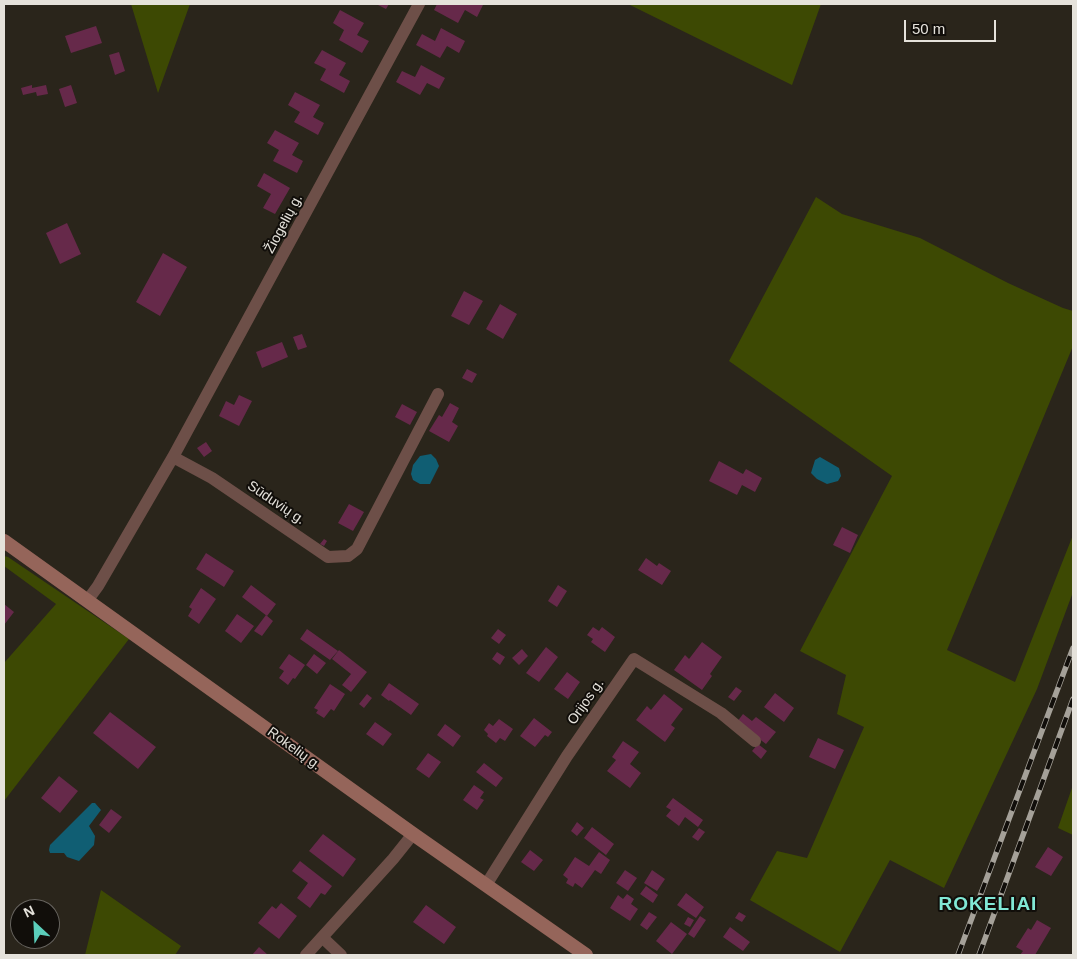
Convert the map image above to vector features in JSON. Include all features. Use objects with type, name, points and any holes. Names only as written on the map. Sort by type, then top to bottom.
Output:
[{"type":"main road","name":"Rokelių g.","points":[[4,540],[413,834],[586,955]]},
{"type":"street","name":"Žiogelių g.","points":[[173,457],[419,4]]},
{"type":"street","name":"Sūduvių g.","points":[[173,457],[212,478],[328,557],[348,556],[357,549],[438,394]]},
{"type":"street","points":[[87,601],[98,586],[173,457]]},
{"type":"street","name":"Orijos g.","points":[[486,885],[567,756],[634,659],[721,713],[755,741]]},
{"type":"street","points":[[306,955],[394,860],[413,834]]},
{"type":"street","points":[[323,938],[341,955]]},
{"type":"green space","points":[[131,4],[190,4],[158,93]]},
{"type":"green space","points":[[628,4],[821,4],[792,85]]},
{"type":"green space","points":[[816,197],[842,214],[920,238],[1008,283],[1073,311],[1073,346],[947,650],[1015,682],[1073,535],[1073,592],[1037,689],[944,888],[890,860],[840,952],[750,900],[777,851],[807,858],[864,727],[837,714],[846,675],[800,651],[892,476],[729,361]]},
{"type":"green space","points":[[4,556],[129,639],[4,801],[4,663],[56,604],[4,566]]},
{"type":"green space","points":[[1073,785],[1073,835],[1058,828]]},
{"type":"green space","points":[[101,890],[181,946],[175,955],[85,955]]},
{"type":"water","points":[[431,454],[439,466],[430,484],[420,484],[413,480],[411,474],[413,465],[420,456]]},
{"type":"water","points":[[820,457],[839,468],[841,476],[838,481],[827,484],[817,479],[811,473],[815,460]]},
{"type":"water","points":[[92,803],[95,803],[101,810],[89,826],[95,836],[94,845],[79,861],[67,857],[64,853],[50,853],[50,845]]},
{"type":"building","points":[[376,4],[389,4],[386,9]]},
{"type":"building","points":[[437,4],[483,5],[477,17],[465,10],[458,23],[434,10]]},
{"type":"building","points":[[340,10],[364,23],[357,35],[369,41],[362,53],[339,40],[344,30],[333,23]]},
{"type":"building","points":[[96,26],[102,43],[71,53],[65,36]]},
{"type":"building","points":[[441,28],[465,41],[459,53],[447,46],[440,58],[416,45],[422,34],[435,41]]},
{"type":"building","points":[[322,50],[346,63],[339,75],[350,81],[344,93],[320,80],[326,69],[314,63]]},
{"type":"building","points":[[119,52],[125,71],[115,75],[109,55]]},
{"type":"building","points":[[421,65],[445,78],[439,89],[427,83],[420,95],[396,82],[402,71],[415,77]]},
{"type":"building","points":[[32,85],[32,88],[46,85],[48,94],[37,96],[36,92],[23,95],[21,88]]},
{"type":"building","points":[[71,85],[77,103],[65,107],[59,89]]},
{"type":"building","points":[[295,92],[320,105],[313,117],[324,123],[318,135],[294,122],[300,112],[288,105]]},
{"type":"building","points":[[275,130],[299,143],[292,155],[303,161],[297,173],[273,161],[279,150],[267,143]]},
{"type":"building","points":[[264,173],[290,188],[275,214],[263,208],[271,194],[257,186]]},
{"type":"building","points":[[67,223],[81,254],[60,264],[46,233]]},
{"type":"building","points":[[163,253],[187,267],[160,316],[136,302]]},
{"type":"building","points":[[464,291],[483,301],[469,325],[451,316]]},
{"type":"building","points":[[500,304],[517,314],[503,339],[486,329]]},
{"type":"building","points":[[302,334],[307,347],[298,350],[293,337]]},
{"type":"building","points":[[282,342],[288,357],[262,368],[256,352]]},
{"type":"building","points":[[467,369],[477,374],[472,383],[462,378]]},
{"type":"building","points":[[239,395],[252,401],[239,426],[219,416],[226,401],[234,405]]},
{"type":"building","points":[[450,403],[459,408],[452,422],[458,426],[449,442],[429,431],[439,415],[442,417]]},
{"type":"building","points":[[402,404],[417,412],[410,425],[395,417]]},
{"type":"building","points":[[206,442],[212,451],[204,457],[197,448]]},
{"type":"building","points":[[719,461],[743,474],[746,469],[762,478],[755,492],[742,485],[737,495],[709,481]]},
{"type":"building","points":[[349,504],[364,512],[353,531],[338,523]]},
{"type":"building","points":[[842,527],[858,535],[850,553],[833,545]]},
{"type":"building","points":[[324,539],[327,541],[324,546],[320,544]]},
{"type":"building","points":[[206,553],[234,571],[224,587],[196,569]]},
{"type":"building","points":[[646,558],[657,566],[659,563],[671,571],[662,585],[638,570]]},
{"type":"building","points":[[251,585],[276,604],[267,616],[242,597]]},
{"type":"building","points":[[558,585],[567,591],[557,607],[548,601]]},
{"type":"building","points":[[201,588],[216,599],[199,624],[188,616],[192,609],[189,607]]},
{"type":"building","points":[[4,604],[14,612],[4,625]]},
{"type":"building","points":[[237,614],[254,626],[241,643],[225,631]]},
{"type":"building","points":[[266,615],[273,621],[262,636],[254,631]]},
{"type":"building","points":[[593,627],[599,631],[602,627],[615,637],[605,652],[591,642],[593,639],[587,635]]},
{"type":"building","points":[[307,629],[338,651],[330,660],[300,639]]},
{"type":"building","points":[[498,629],[506,635],[499,644],[491,638]]},
{"type":"building","points":[[702,642],[722,657],[702,690],[674,670],[685,655],[689,659]]},
{"type":"building","points":[[546,647],[558,657],[539,682],[526,673]]},
{"type":"building","points":[[522,649],[528,656],[519,665],[512,658]]},
{"type":"building","points":[[339,650],[367,672],[351,692],[342,685],[351,674],[332,659]]},
{"type":"building","points":[[497,652],[505,657],[500,665],[492,659]]},
{"type":"building","points":[[289,654],[305,665],[288,685],[279,678],[284,671],[279,668]]},
{"type":"building","points":[[314,654],[326,663],[317,674],[306,665]]},
{"type":"building","points":[[567,672],[580,682],[568,699],[554,689]]},
{"type":"building","points":[[389,683],[419,704],[411,715],[381,695]]},
{"type":"building","points":[[330,684],[345,694],[334,711],[331,709],[324,718],[316,713],[318,710],[314,708]]},
{"type":"building","points":[[736,687],[742,691],[734,701],[728,697]]},
{"type":"building","points":[[775,693],[794,708],[784,722],[764,707]]},
{"type":"building","points":[[367,694],[372,698],[364,708],[359,704]]},
{"type":"building","points":[[664,694],[683,709],[671,725],[675,728],[665,742],[636,720],[647,706],[651,710]]},
{"type":"building","points":[[110,712],[156,747],[138,769],[93,733]]},
{"type":"building","points":[[743,714],[752,721],[756,717],[776,732],[766,744],[737,722]]},
{"type":"building","points":[[534,718],[552,732],[548,737],[545,735],[535,747],[520,736]]},
{"type":"building","points":[[499,719],[513,729],[505,741],[500,738],[496,743],[487,736],[488,734],[484,730],[489,723],[493,726]]},
{"type":"building","points":[[375,722],[392,734],[383,746],[366,734]]},
{"type":"building","points":[[445,724],[461,736],[453,747],[437,735]]},
{"type":"building","points":[[818,738],[844,750],[835,769],[809,757]]},
{"type":"building","points":[[623,741],[639,752],[630,764],[641,773],[630,788],[607,771],[616,760],[612,757]]},
{"type":"building","points":[[758,744],[767,751],[761,759],[752,751]]},
{"type":"building","points":[[428,753],[441,762],[429,778],[416,769]]},
{"type":"building","points":[[484,763],[503,778],[496,787],[476,772]]},
{"type":"building","points":[[59,776],[78,791],[60,813],[41,798]]},
{"type":"building","points":[[474,785],[484,792],[480,798],[484,800],[477,810],[463,800]]},
{"type":"building","points":[[673,798],[703,820],[698,827],[685,817],[679,826],[666,816],[671,810],[666,807]]},
{"type":"building","points":[[111,809],[122,817],[109,833],[99,825]]},
{"type":"building","points":[[577,822],[584,828],[577,836],[571,831]]},
{"type":"building","points":[[592,827],[614,844],[606,855],[584,838]]},
{"type":"building","points":[[699,828],[705,832],[698,841],[692,837]]},
{"type":"building","points":[[323,834],[356,859],[343,877],[309,851]]},
{"type":"building","points":[[1048,847],[1063,857],[1051,876],[1035,867]]},
{"type":"building","points":[[530,850],[543,860],[534,871],[521,862]]},
{"type":"building","points":[[599,852],[610,860],[601,874],[595,870],[582,888],[575,883],[573,887],[566,883],[568,879],[563,875],[575,857],[589,866]]},
{"type":"building","points":[[300,861],[332,886],[325,895],[321,893],[310,908],[297,898],[308,883],[292,871]]},
{"type":"building","points":[[625,870],[637,878],[628,891],[616,883]]},
{"type":"building","points":[[652,870],[665,879],[657,891],[644,883]]},
{"type":"building","points":[[646,886],[658,895],[653,903],[640,894]]},
{"type":"building","points":[[686,893],[704,907],[696,918],[677,905]]},
{"type":"building","points":[[627,894],[634,899],[631,904],[638,909],[630,921],[610,908],[618,895],[623,899]]},
{"type":"building","points":[[281,903],[297,916],[279,939],[258,923],[272,906],[276,909]]},
{"type":"building","points":[[426,905],[456,927],[444,944],[413,922]]},
{"type":"building","points":[[649,912],[657,917],[647,930],[640,925]]},
{"type":"building","points":[[739,912],[746,916],[742,922],[735,918]]},
{"type":"building","points":[[700,916],[706,920],[694,938],[688,934]]},
{"type":"building","points":[[688,917],[694,920],[690,927],[684,924]]},
{"type":"building","points":[[1037,920],[1051,928],[1035,955],[1020,955],[1023,951],[1016,947],[1028,928],[1031,930]]},
{"type":"building","points":[[671,922],[687,934],[672,954],[656,941]]},
{"type":"building","points":[[730,927],[750,942],[743,951],[723,937]]},
{"type":"building","points":[[259,947],[268,955],[252,955]]},
{"type":"railway","points":[[958,955],[1073,648]]},
{"type":"railway","points":[[979,955],[1073,699]]},
{"type":"district","name":"ROKELIAI","points":[[988,905]]}]
